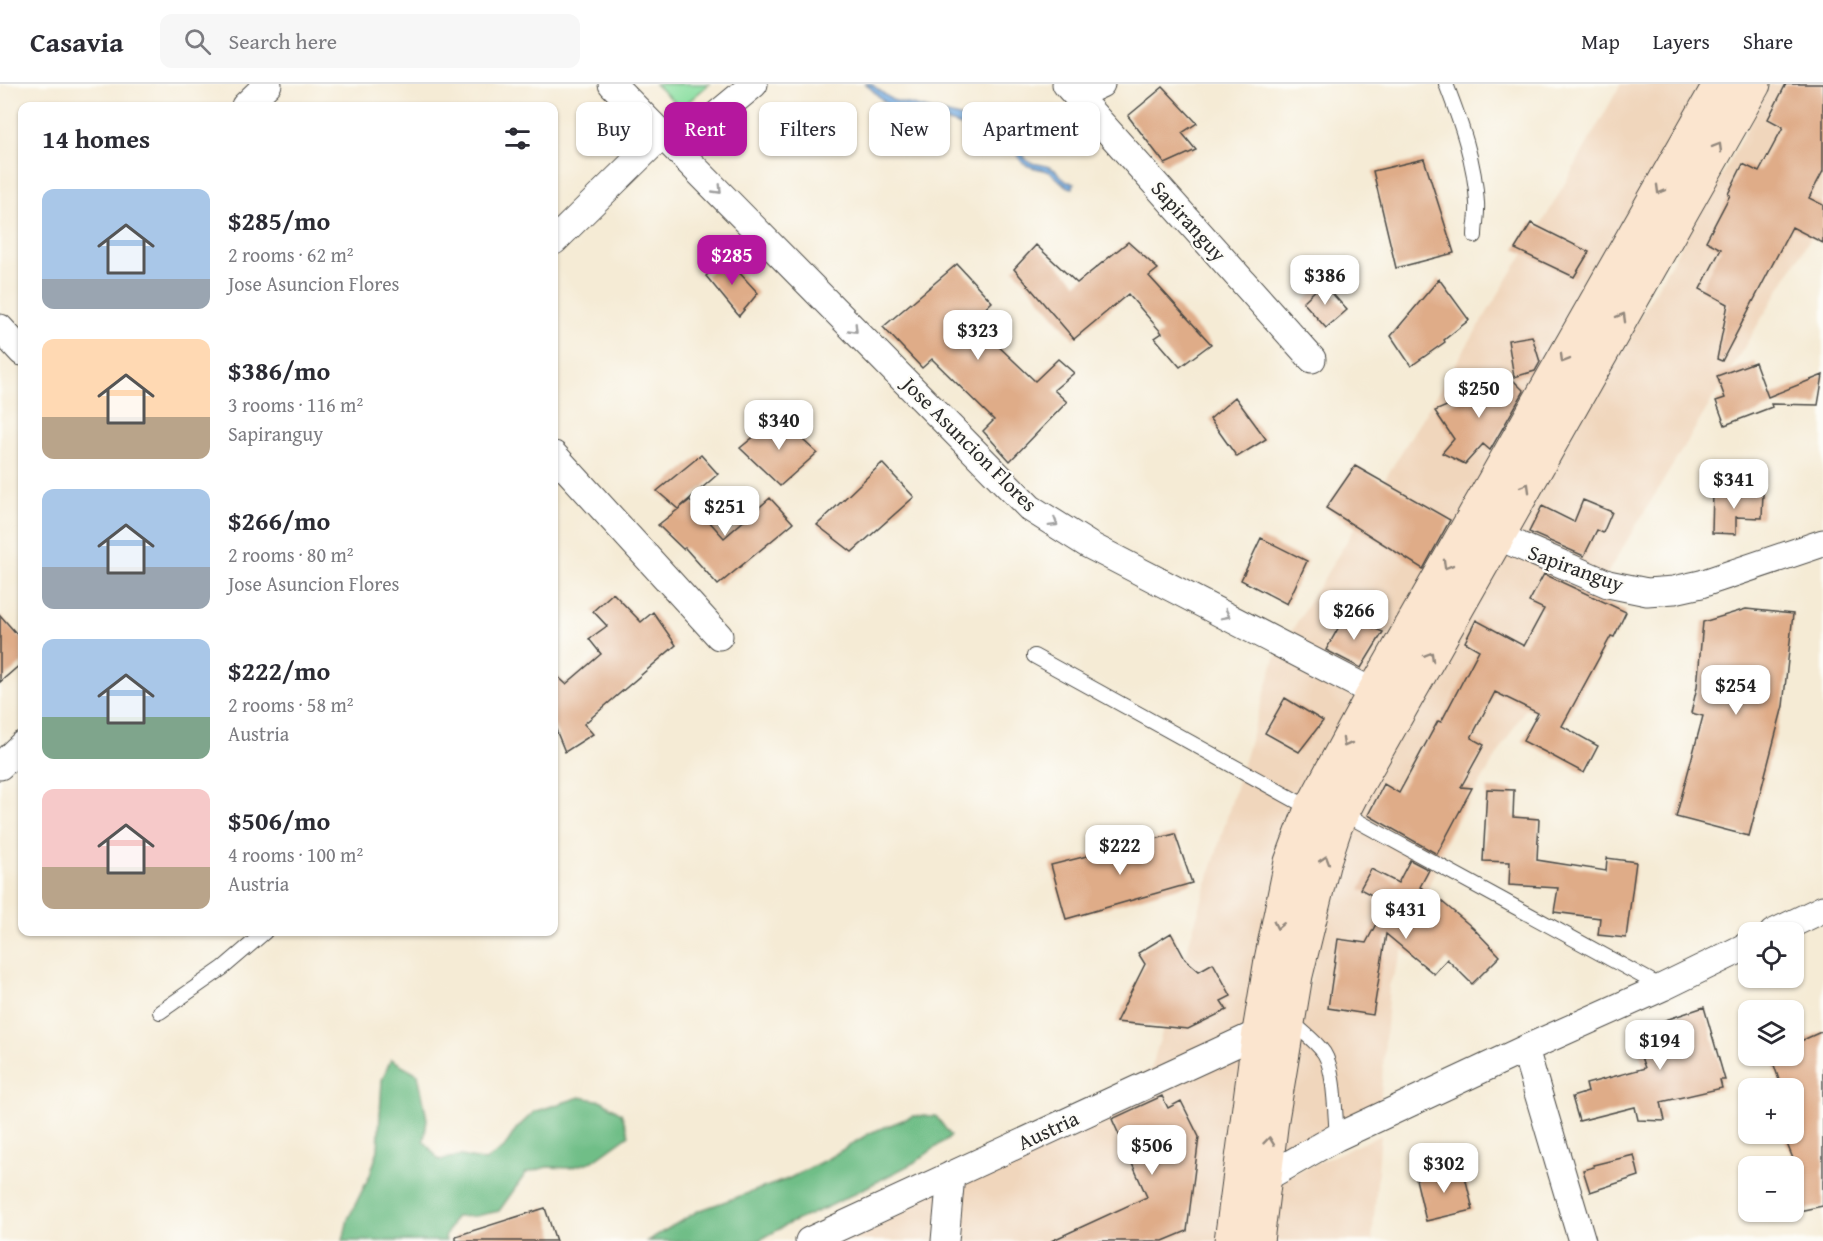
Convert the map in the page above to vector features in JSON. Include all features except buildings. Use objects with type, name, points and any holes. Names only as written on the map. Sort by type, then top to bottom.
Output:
[{"type":"main road","points":[[1231,1241],[1252,1185],[1272,1119],[1274,1026],[1296,975],[1324,861],[1327,811],[1484,530],[1720,84]]},
{"type":"main road","points":[[1484,530],[1754,84]]},
{"type":"main road","points":[[1252,1185],[1257,1241]]},
{"type":"street","points":[[249,102],[268,84]]},
{"type":"street","name":"Jose Asuncion Flores","points":[[612,84],[664,137]]},
{"type":"street","points":[[728,102],[754,84]]},
{"type":"street","points":[[1071,90],[1101,84]]},
{"type":"street","name":"Sapiranguy","points":[[1071,90],[1312,359]]},
{"type":"street","points":[[558,238],[664,146]]},
{"type":"street","name":"Jose Asuncion Flores","points":[[683,156],[1030,508],[1089,545],[1388,700]]},
{"type":"street","points":[[558,458],[718,636]]},
{"type":"street","name":"Sapiranguy","points":[[1484,530],[1608,584],[1647,592],[1674,590],[1701,584],[1823,543]]},
{"type":"street","points":[[0,766],[18,749]]},
{"type":"street","points":[[1796,922],[1823,909]]},
{"type":"street","points":[[1252,1185],[1337,1137],[1738,950]]},
{"type":"street","name":"Austria","points":[[808,1241],[1274,1026]]},
{"type":"street","points":[[1524,1049],[1582,1241]]},
{"type":"street","points":[[945,1241],[951,1175]]},
{"type":"lane","points":[[1446,84],[1460,121],[1472,164],[1477,204],[1475,236]]},
{"type":"lane","points":[[1034,656],[1663,987]]},
{"type":"lane","points":[[160,1012],[223,968],[260,936]]},
{"type":"lane","points":[[1274,1026],[1315,1043],[1325,1055],[1330,1070],[1337,1137]]},
{"type":"shaded area","points":[[1621,84],[1710,84],[1380,660],[1222,1241],[819,1241],[1151,1069],[1275,658],[1547,215]]},
{"type":"shaded area","points":[[1770,84],[1823,84],[1823,217],[1450,833],[1389,986],[1379,1121],[1273,1160],[1341,832],[1728,165]]},
{"type":"shaded area","points":[[1381,1135],[1372,1241],[1262,1241],[1269,1184]]},
{"type":"green space","points":[[655,84],[709,84],[688,102],[674,102]]},
{"type":"green space","points":[[391,1059],[418,1074],[427,1119],[424,1141],[439,1160],[461,1156],[485,1161],[504,1148],[516,1129],[534,1112],[580,1097],[602,1101],[621,1113],[629,1135],[593,1161],[570,1168],[547,1167],[526,1173],[499,1211],[476,1216],[455,1217],[445,1237],[446,1241],[343,1241],[348,1219],[370,1175],[378,1150],[382,1080]]},
{"type":"green space","points":[[913,1116],[936,1116],[951,1136],[915,1162],[758,1241],[647,1241],[698,1211],[788,1179],[870,1133]]},
{"type":"water","points":[[866,84],[871,84],[892,100],[900,102],[885,102]]},
{"type":"water","points":[[950,114],[962,118],[962,126],[950,122]]},
{"type":"water","points":[[1024,156],[1032,163],[1053,169],[1067,182],[1074,183],[1073,188],[1063,184],[1050,172],[1023,163],[1019,157]]}]
